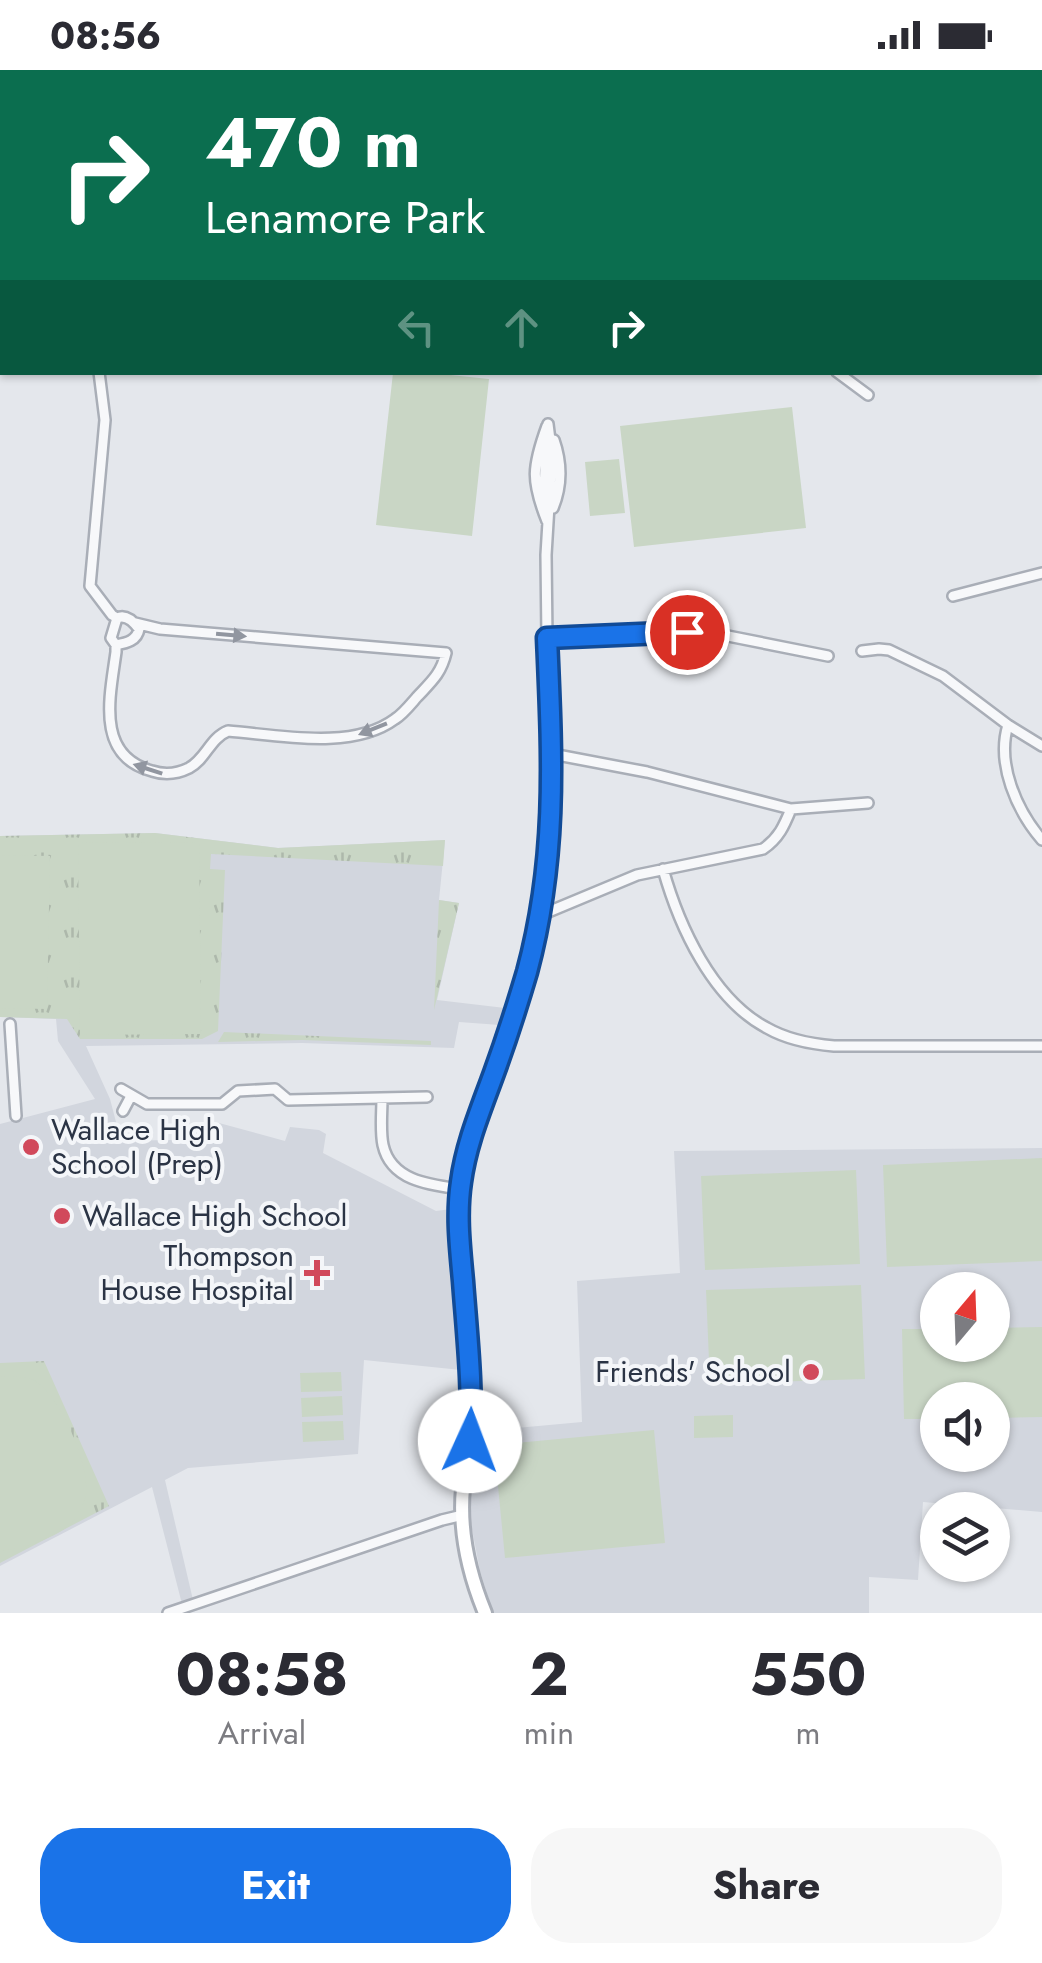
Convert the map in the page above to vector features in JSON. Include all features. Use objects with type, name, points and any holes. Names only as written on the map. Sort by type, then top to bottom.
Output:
[{"type":"street","points":[[100,375],[105,420],[90,586],[112,615],[160,629],[446,653],[435,678],[397,718],[376,730],[356,736],[320,738],[228,731],[218,735],[194,766],[164,774],[129,762],[119,751],[108,710],[116,644],[111,638],[117,618]]},
{"type":"street","points":[[841,375],[868,395]]},
{"type":"street","points":[[485,1613],[467,1562],[463,1515],[472,1398],[459,1240],[460,1189],[471,1136],[520,996],[540,915],[550,839],[547,521],[536,493],[536,456],[548,424],[560,456],[560,493],[547,521]]},
{"type":"street","points":[[953,596],[1042,573]]},
{"type":"street","points":[[116,644],[133,640],[139,629],[135,623]]},
{"type":"street","points":[[547,638],[687,632],[776,644],[828,656]]},
{"type":"street","points":[[862,652],[888,650],[943,676],[1042,746]]},
{"type":"street","points":[[1008,725],[1004,750],[1012,787],[1022,811],[1042,840]]},
{"type":"street","points":[[552,754],[646,772],[792,809],[868,803]]},
{"type":"street","points":[[540,915],[624,880],[763,849],[782,831],[792,809]]},
{"type":"street","points":[[662,869],[703,963],[733,1002],[769,1030],[808,1043],[834,1046],[1042,1046]]},
{"type":"street","points":[[10,1024],[16,1116]]},
{"type":"street","points":[[0,1073],[14,1072]]},
{"type":"street","points":[[123,1111],[126,1092],[147,1104],[222,1104],[238,1091],[275,1089],[288,1100],[427,1097]]},
{"type":"street","points":[[382,1098],[384,1147],[392,1164],[402,1175],[430,1185],[460,1189]]},
{"type":"street","points":[[168,1613],[463,1515]]},
{"type":"shaded area","name":"Wallace High School","points":[[155,833],[278,848],[445,840],[439,900],[459,903],[437,1000],[505,1008],[500,1025],[459,1022],[454,1048],[302,1043],[86,1046],[110,1099],[121,1141],[214,1139],[219,1123],[285,1141],[290,1127],[319,1130],[326,1134],[323,1153],[436,1211],[451,1209],[448,1227],[461,1370],[364,1360],[358,1454],[188,1468],[165,1480],[193,1600],[182,1604],[152,1487],[0,1566],[0,1124],[95,1099],[58,1041],[56,1019],[0,1017],[0,836]]},
{"type":"shaded area","name":"Friends' School","points":[[1042,1148],[1042,1512],[1010,1509],[1010,1492],[920,1492],[918,1580],[869,1577],[869,1613],[493,1613],[467,1503],[484,1431],[582,1422],[577,1281],[680,1273],[674,1151]]},
{"type":"green space","points":[[393,375],[489,379],[472,536],[376,525]]},
{"type":"green space","points":[[792,407],[806,528],[634,547],[620,426]]},
{"type":"green space","points":[[619,459],[625,513],[590,516],[585,462]]},
{"type":"green space","points":[[155,833],[278,848],[445,840],[443,866],[211,854],[210,869],[225,870],[218,1031],[202,1039],[80,1039],[67,1019],[0,1017],[0,836]]},
{"type":"green space","points":[[199,842],[201,1034],[80,1035],[78,843]]},
{"type":"green space","points":[[0,855],[50,856],[47,1009],[0,1008]]},
{"type":"green space","points":[[439,900],[459,903],[434,1010]]},
{"type":"green space","points":[[224,1032],[431,1041],[431,1045],[302,1040],[218,1042]]},
{"type":"green space","points":[[1042,1158],[1042,1261],[887,1267],[883,1165]]},
{"type":"green space","points":[[856,1170],[860,1264],[705,1270],[701,1176]]},
{"type":"green space","points":[[861,1285],[865,1379],[710,1384],[706,1290]]},
{"type":"green space","points":[[1042,1327],[1042,1417],[1010,1418],[1010,1382],[920,1382],[920,1419],[904,1419],[902,1329],[920,1329],[920,1362],[1010,1362],[1010,1328]]},
{"type":"green space","points":[[44,1361],[109,1506],[0,1563],[0,1363]]},
{"type":"green space","points":[[341,1372],[342,1391],[301,1392],[300,1373]]},
{"type":"green space","points":[[0,1376],[31,1379],[52,1397],[78,1448],[86,1482],[85,1498],[72,1523],[48,1538],[8,1550],[0,1550]]},
{"type":"green space","points":[[342,1396],[343,1415],[302,1417],[301,1398]]},
{"type":"green space","points":[[733,1415],[733,1437],[694,1438],[694,1416]]},
{"type":"green space","points":[[343,1421],[344,1440],[303,1442],[302,1422]]},
{"type":"green space","points":[[654,1430],[665,1543],[505,1558],[494,1445]]},
{"type":"place","name":"Wallace High School (Prep)","points":[[31,1147]]},
{"type":"place","name":"Wallace High School","points":[[62,1216]]},
{"type":"place","name":"Thompson House Hospital","points":[[317,1273]]},
{"type":"place","name":"Friends' School","points":[[811,1372]]},
{"type":"route","points":[[470,1441],[472,1398],[459,1240],[460,1189],[471,1136],[526,972],[547,877],[552,815],[547,638],[687,632]]}]
